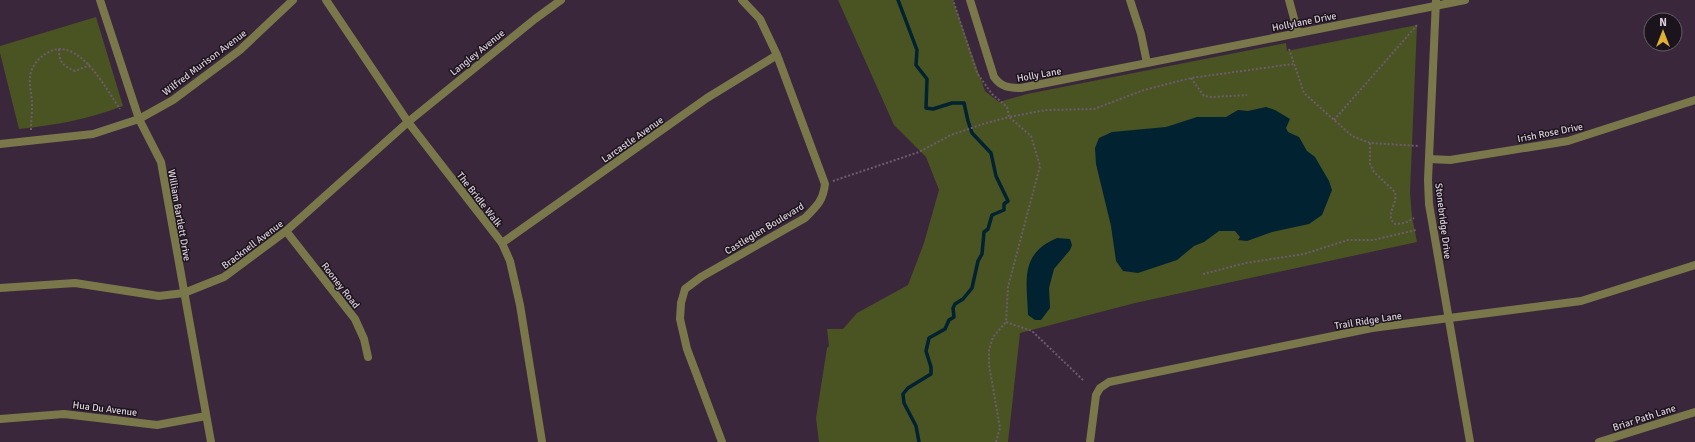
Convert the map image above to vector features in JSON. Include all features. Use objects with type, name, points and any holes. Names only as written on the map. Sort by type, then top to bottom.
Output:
[{"type":"street","name":"William Bartlett Drive","points":[[100,0],[139,119],[161,162],[211,442]]},
{"type":"street","name":"Wilfred Murison Avenue","points":[[0,144],[93,134],[139,119],[173,100],[240,50],[293,0]]},
{"type":"street","name":"The Bridle Walk","points":[[326,0],[408,122],[502,243],[510,261],[520,305],[542,442]]},
{"type":"street","name":"Langley Avenue","points":[[408,122],[535,19],[561,0]]},
{"type":"street","points":[[742,0],[760,19],[777,55],[825,184]]},
{"type":"street","name":"Holly Lane","points":[[970,0],[994,76],[999,84],[1021,88],[1147,63]]},
{"type":"street","points":[[1130,0],[1141,34],[1147,63]]},
{"type":"street","points":[[1289,0],[1298,33]]},
{"type":"street","name":"Hollylane Drive","points":[[1147,63],[1298,33],[1436,3],[1465,0]]},
{"type":"street","name":"Stonebridge Drive","points":[[1436,3],[1428,191],[1448,319],[1470,442]]},
{"type":"street","name":"Larcastle Avenue","points":[[502,243],[707,98],[777,55]]},
{"type":"street","name":"Irish Rose Drive","points":[[1429,159],[1450,160],[1568,141],[1695,100]]},
{"type":"street","name":"Bracknell Avenue","points":[[0,288],[75,284],[159,296],[184,293],[224,277],[286,231],[408,122]]},
{"type":"street","name":"Castleglen Boulevard","points":[[722,442],[687,349],[680,319],[681,303],[685,289],[701,277],[805,218],[818,206],[823,196],[825,184]]},
{"type":"street","name":"Rooney Road","points":[[286,231],[355,319],[364,339],[368,357]]},
{"type":"street","name":"Trail Ridge Lane","points":[[1090,442],[1096,395],[1100,388],[1109,382],[1372,328],[1581,300],[1695,265]]},
{"type":"street","name":"Briar Path Lane","points":[[1599,442],[1617,439],[1695,412]]},
{"type":"street","name":"Hua Du Avenue","points":[[0,419],[64,414],[157,425],[206,416]]},
{"type":"path","points":[[953,0],[977,73],[992,94],[1007,107],[1009,117],[1031,136],[1040,166],[1008,287],[1006,322],[994,337],[989,350],[989,366],[1000,428],[996,442]]},
{"type":"path","points":[[1334,120],[1418,24]]},
{"type":"path","points":[[59,49],[59,59],[62,64],[69,69],[75,71],[90,65]]},
{"type":"path","points":[[30,130],[32,106],[29,78],[33,66],[42,56],[50,51],[59,49],[72,52],[83,58],[90,65],[120,109]]},
{"type":"path","points":[[1289,49],[1304,93],[1352,136],[1370,143],[1419,146]]},
{"type":"path","points":[[825,184],[919,152],[964,131],[1009,117],[1046,110],[1094,109],[1144,90],[1191,78],[1293,64]]},
{"type":"path","points":[[1191,78],[1204,96],[1247,95]]},
{"type":"path","points":[[1370,143],[1370,164],[1374,172],[1395,192],[1396,202],[1390,214],[1391,220],[1395,224],[1405,223],[1414,218]]},
{"type":"path","points":[[1204,274],[1246,263],[1304,254],[1348,240],[1373,240],[1416,230]]},
{"type":"path","points":[[1006,322],[1032,330],[1083,380]]},
{"type":"green space","points":[[838,0],[953,0],[985,91],[999,102],[1027,94],[1286,43],[1287,51],[1417,25],[1410,192],[1412,217],[1417,242],[1135,303],[1020,333],[1008,442],[819,442],[816,418],[827,348],[829,346],[827,329],[843,329],[857,313],[908,285],[924,243],[939,190],[926,157],[894,125]]},
{"type":"green space","points":[[96,17],[123,106],[98,115],[72,121],[19,129],[0,53],[0,46]]},
{"type":"water","points":[[1266,107],[1275,110],[1290,119],[1286,128],[1288,132],[1299,137],[1307,151],[1315,157],[1329,181],[1332,190],[1322,215],[1309,224],[1272,232],[1247,241],[1238,240],[1240,237],[1235,231],[1219,231],[1204,242],[1194,246],[1177,260],[1138,273],[1123,271],[1116,261],[1111,226],[1096,164],[1095,148],[1099,138],[1112,132],[1166,127],[1197,117],[1226,117],[1238,110],[1248,111]]},
{"type":"water","points":[[1057,238],[1070,239],[1072,245],[1070,250],[1054,269],[1049,288],[1050,308],[1041,320],[1035,320],[1028,315],[1028,270],[1031,260],[1036,252]]},
{"type":"waterway","points":[[898,0],[917,50],[916,65],[927,79],[926,108],[933,109],[952,103],[964,103],[972,133],[991,153],[996,176],[1008,201],[1004,204],[1004,210],[992,215],[988,229],[984,232],[982,254],[978,261],[972,288],[963,299],[955,304],[953,308],[954,317],[949,320],[945,329],[929,338],[926,351],[931,367],[931,374],[908,388],[903,394],[904,403],[916,426],[919,442]]}]
